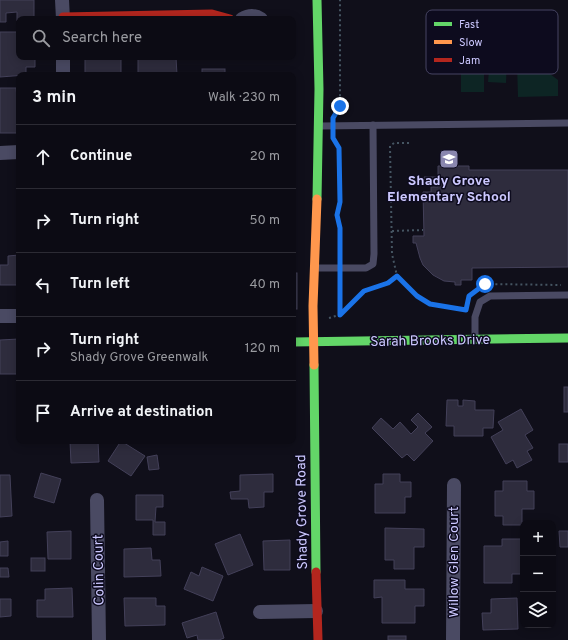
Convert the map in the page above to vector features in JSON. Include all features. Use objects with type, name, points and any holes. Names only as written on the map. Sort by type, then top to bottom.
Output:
[{"type":"main road","name":"Shady Grove Road","points":[[317,0],[318,175],[314,268],[313,342],[316,610],[318,640]]},
{"type":"main road","points":[[137,16],[212,14],[219,16]]},
{"type":"main road","name":"Sarah Brooks Drive","points":[[296,342],[568,338]]},
{"type":"street","points":[[62,0],[62,16]]},
{"type":"street","points":[[63,60],[63,72]]},
{"type":"street","points":[[0,153],[16,152]]},
{"type":"street","points":[[0,316],[16,316]]},
{"type":"street","name":"Willow Glen Court","points":[[453,640],[454,485]]},
{"type":"street","name":"Colin Court","points":[[98,500],[99,640]]},
{"type":"street","points":[[260,612],[316,610]]},
{"type":"lane","points":[[318,126],[568,123]]},
{"type":"lane","points":[[314,268],[366,268],[373,264],[373,125]]},
{"type":"lane","points":[[475,339],[475,317],[480,302],[490,296],[568,295]]},
{"type":"path","points":[[340,0],[340,106],[333,118],[333,138],[339,148],[340,202],[337,215],[340,228],[340,315]]},
{"type":"path","points":[[409,143],[394,143],[390,146],[392,254],[397,276],[417,296],[430,304],[466,310],[469,296],[485,284],[568,285]]},
{"type":"path","points":[[392,231],[423,230]]},
{"type":"path","points":[[327,322],[329,317],[340,315],[364,291],[388,283],[397,276]]},
{"type":"green space","points":[[461,74],[484,74],[484,92],[461,92]]},
{"type":"green space","points":[[489,74],[506,74],[506,83],[488,82]]},
{"type":"green space","points":[[517,74],[550,74],[558,80],[558,96],[518,97]]},
{"type":"building","points":[[0,0],[34,0],[34,16],[17,16],[17,12],[6,13],[6,22],[0,22]]},
{"type":"building","points":[[0,32],[16,32],[16,60],[35,60],[35,67],[26,67],[26,72],[16,72],[16,76],[0,77]]},
{"type":"building","points":[[85,60],[121,60],[121,72],[85,72]]},
{"type":"building","points":[[138,60],[176,60],[177,72],[138,72]]},
{"type":"building","points":[[202,69],[225,69],[225,72],[202,72]]},
{"type":"building","points":[[0,88],[16,88],[16,133],[0,133]]},
{"type":"building","points":[[438,166],[469,166],[469,170],[568,170],[568,267],[472,268],[472,280],[461,280],[461,285],[455,285],[455,282],[444,281],[433,275],[423,265],[416,243],[413,243],[413,236],[424,236],[423,192],[431,192],[431,187],[438,187],[438,184],[424,184],[424,177],[438,177]]},
{"type":"building","points":[[16,255],[16,285],[0,285],[0,265],[8,265],[8,256]]},
{"type":"building","points":[[296,273],[297,273],[296,309]]},
{"type":"building","points":[[16,339],[16,374],[0,374],[0,340]]},
{"type":"building","points":[[564,387],[568,387],[568,412],[564,412]]},
{"type":"building","points":[[447,400],[458,400],[458,406],[463,406],[463,400],[475,401],[475,410],[494,410],[493,428],[483,428],[483,436],[454,436],[454,426],[446,426]]},
{"type":"building","points":[[521,409],[533,430],[525,435],[533,448],[527,451],[532,460],[517,468],[513,460],[506,464],[491,437],[503,430],[498,422]]},
{"type":"building","points":[[418,413],[432,427],[425,433],[433,441],[414,461],[407,454],[402,458],[372,428],[381,418],[393,429],[400,422],[411,434],[418,427],[411,420]]},
{"type":"building","points":[[70,444],[98,444],[99,462],[71,463]]},
{"type":"building","points":[[119,444],[126,444],[145,456],[131,476],[108,461]]},
{"type":"building","points":[[559,444],[568,444],[568,462],[559,462]]},
{"type":"building","points":[[157,455],[159,469],[149,470],[147,457]]},
{"type":"building","points":[[41,473],[61,479],[54,503],[34,497]]},
{"type":"building","points":[[273,474],[273,492],[264,492],[264,507],[249,508],[248,499],[231,499],[230,492],[240,491],[240,475]]},
{"type":"building","points":[[383,474],[400,474],[400,482],[411,482],[411,497],[405,497],[405,513],[375,513],[375,484],[383,484]]},
{"type":"building","points":[[0,475],[10,475],[12,516],[0,517]]},
{"type":"building","points":[[503,481],[527,481],[527,491],[534,491],[534,509],[522,509],[522,520],[520,520],[520,525],[503,525],[503,516],[495,516],[495,491],[503,491]]},
{"type":"building","points":[[136,495],[163,495],[163,507],[156,507],[155,522],[165,522],[165,535],[153,535],[153,520],[136,520]]},
{"type":"building","points":[[385,528],[424,529],[424,547],[414,547],[414,569],[394,569],[394,560],[385,560]]},
{"type":"building","points":[[71,531],[71,559],[48,559],[47,532]]},
{"type":"building","points":[[559,531],[568,531],[568,547],[560,547]]},
{"type":"building","points":[[240,534],[253,565],[228,575],[215,544]]},
{"type":"building","points":[[502,539],[520,539],[520,574],[512,574],[512,583],[484,583],[484,546],[502,546]]},
{"type":"building","points":[[290,540],[290,570],[264,570],[263,541]]},
{"type":"building","points":[[8,541],[8,556],[0,556],[0,542]]},
{"type":"building","points":[[151,548],[152,560],[160,560],[161,576],[124,577],[124,549]]},
{"type":"building","points":[[31,558],[45,558],[45,571],[31,571]]},
{"type":"building","points":[[202,567],[223,576],[213,601],[184,589],[191,572],[199,576]]},
{"type":"building","points":[[0,568],[8,568],[9,577],[0,577]]},
{"type":"building","points":[[374,580],[405,580],[405,589],[424,589],[424,606],[415,606],[415,623],[382,623],[382,597],[374,598]]},
{"type":"building","points":[[72,588],[73,617],[37,617],[37,600],[45,600],[45,589]]},
{"type":"building","points":[[124,598],[156,598],[156,606],[165,606],[165,625],[125,626]]},
{"type":"building","points":[[517,598],[518,629],[483,630],[482,613],[491,613],[491,599]]},
{"type":"building","points":[[0,599],[11,599],[11,616],[0,617]]},
{"type":"building","points":[[216,612],[224,638],[219,640],[198,640],[197,635],[187,638],[182,623]]},
{"type":"building","points":[[388,636],[406,636],[406,640],[388,640]]},
{"type":"traffic: fast","points":[[317,0],[319,89],[317,199]]},
{"type":"traffic: fast","points":[[296,342],[568,338]]},
{"type":"traffic: fast","points":[[314,365],[316,572]]},
{"type":"traffic: slow","points":[[314,365],[313,306],[317,199]]},
{"type":"traffic: jam","points":[[113,16],[212,14],[219,16]]},
{"type":"traffic: jam","points":[[316,572],[318,640]]},
{"type":"place","name":"Shady Grove Elementary School","points":[[449,159]]},
{"type":"route","points":[[340,106],[333,118],[333,138],[339,148],[340,202],[337,215],[340,228],[340,315],[364,291],[388,283],[397,276],[417,296],[430,304],[466,310],[469,296],[485,284]]}]
